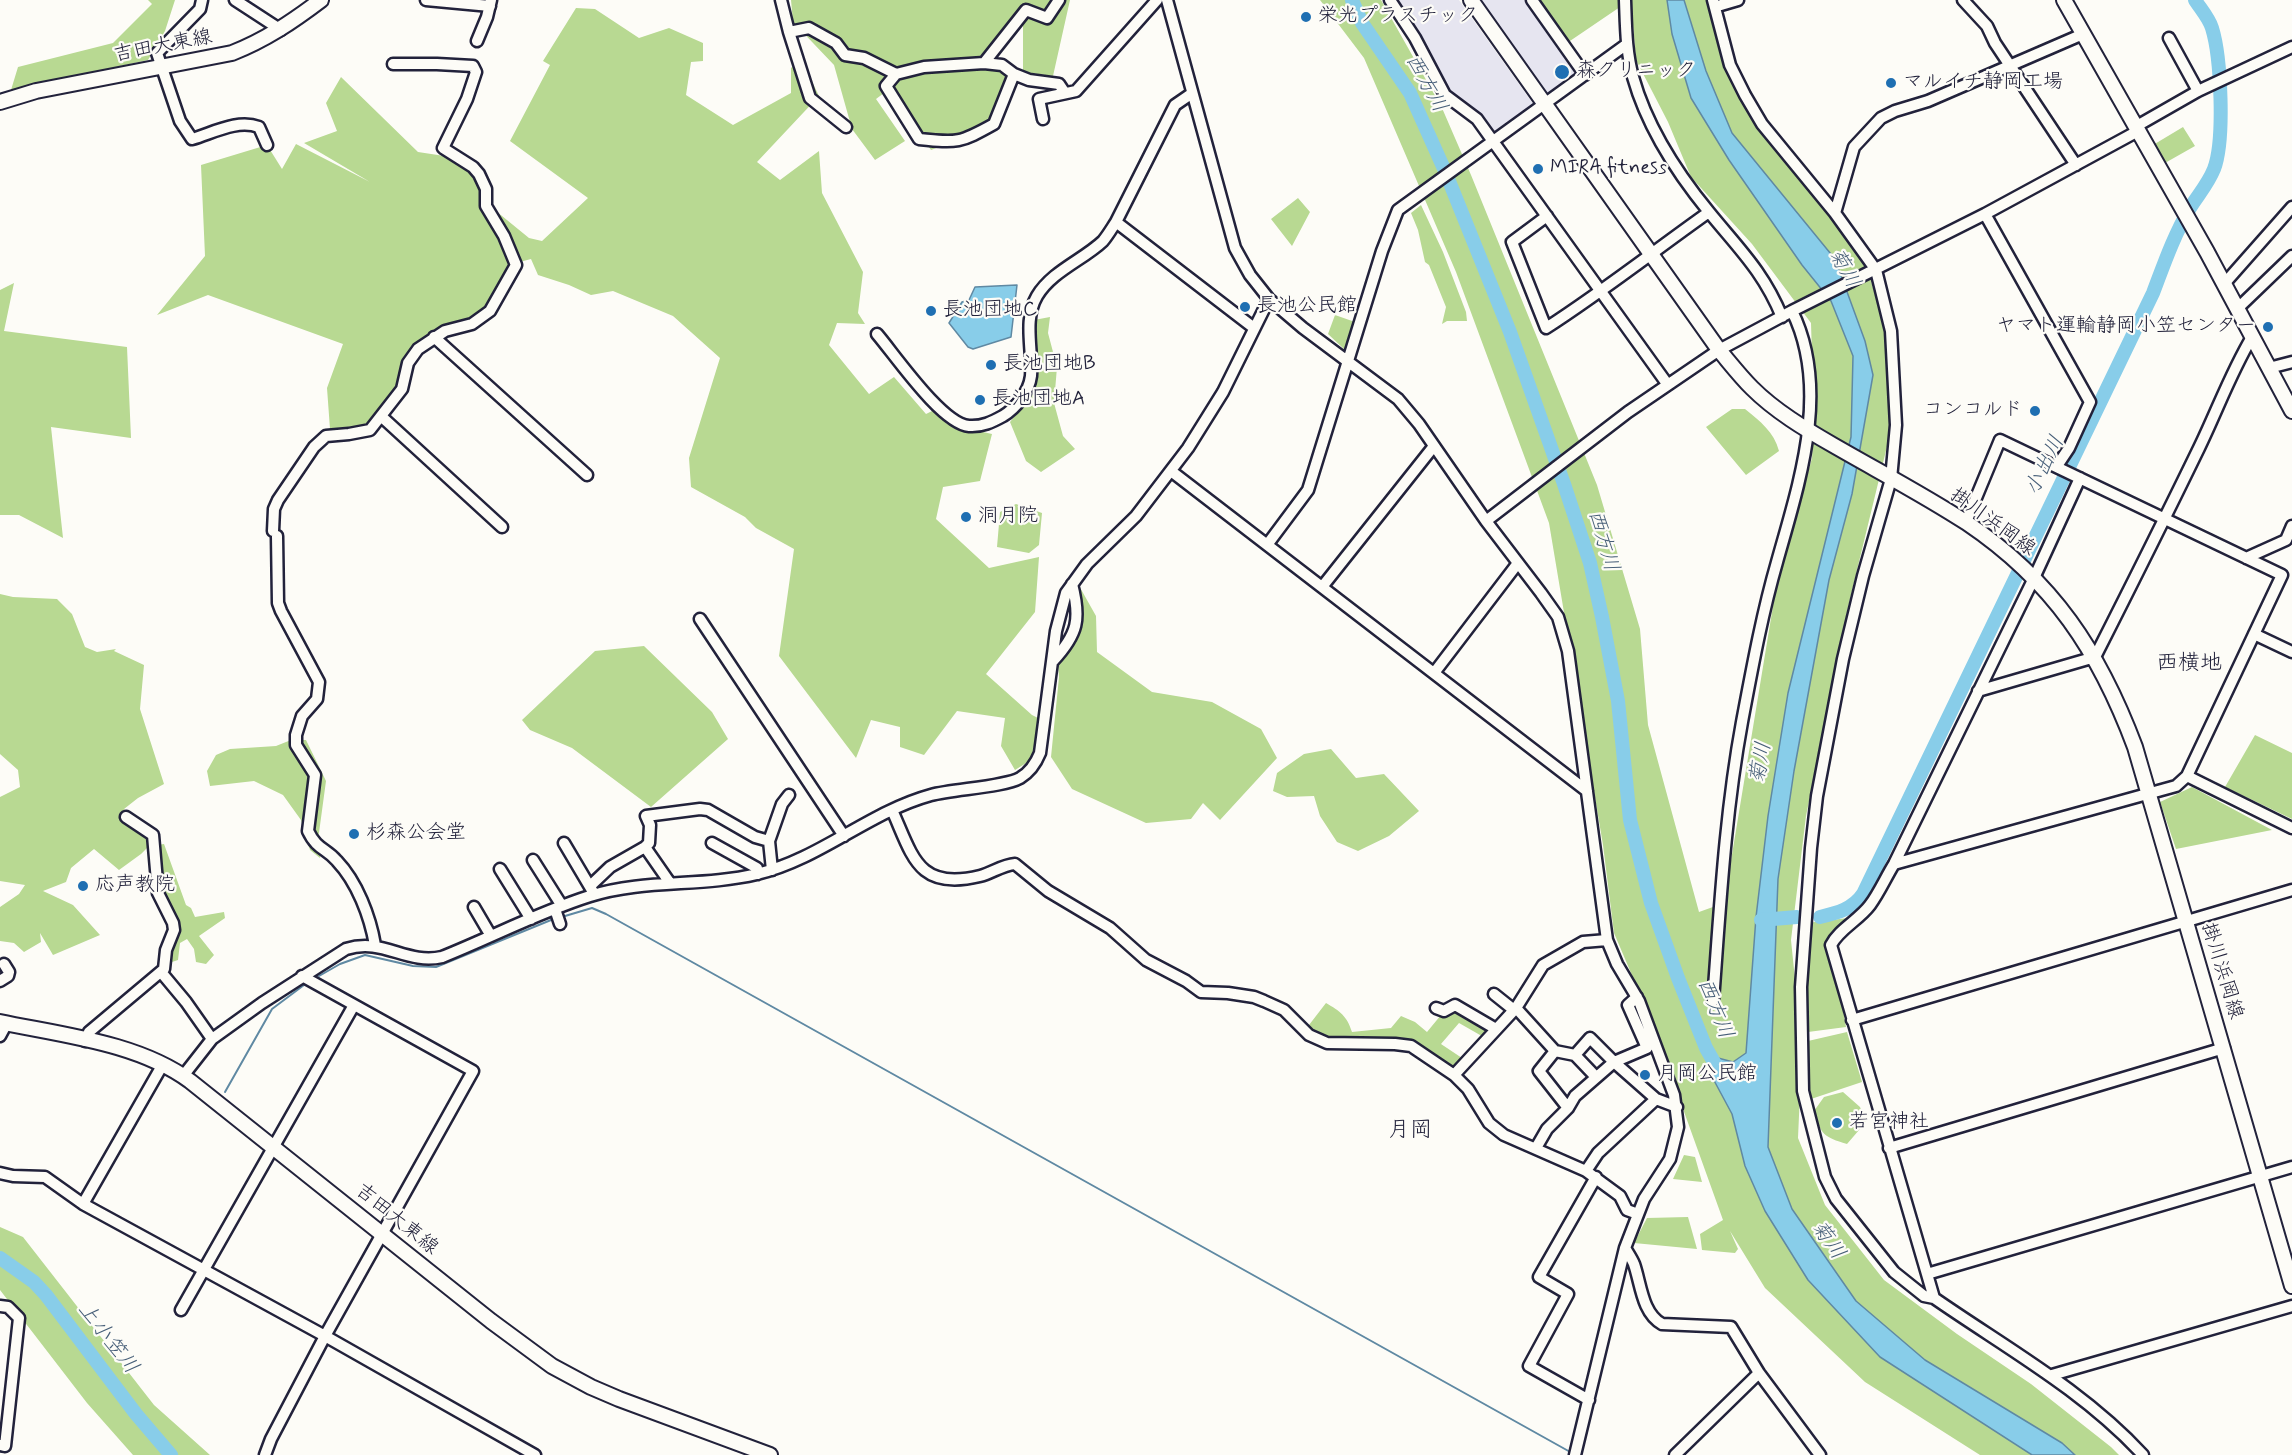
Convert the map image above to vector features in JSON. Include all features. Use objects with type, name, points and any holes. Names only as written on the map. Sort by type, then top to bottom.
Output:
[{"type":"main road","name":"吉田大東線","points":[[0,102],[36,91],[232,53],[281,30],[321,0]]},
{"type":"main road","name":"掛川浜岡線","points":[[1471,0],[1719,350],[1752,388],[1778,410],[1809,431],[1966,522],[2016,560],[2073,624],[2095,657],[2124,718],[2148,794],[2292,1286]]},
{"type":"main road","points":[[2064,0],[2224,284],[2292,411]]},
{"type":"main road","name":"吉田大東線","points":[[4,1023],[136,1053],[163,1064],[183,1076],[491,1321],[552,1366],[591,1387],[737,1450],[770,1455]]},
{"type":"street","points":[[202,0],[200,9],[157,53],[180,122],[192,139],[248,123],[259,127],[267,145]]},
{"type":"street","points":[[235,0],[281,30]]},
{"type":"street","points":[[426,0],[490,3],[477,42]]},
{"type":"street","points":[[781,0],[810,98],[846,127]]},
{"type":"street","points":[[984,63],[1026,10],[1047,18],[1059,0]]},
{"type":"street","points":[[1042,119],[1038,99],[1076,91],[1157,0]]},
{"type":"street","points":[[1167,0],[1235,248],[1250,275],[1269,299],[1303,328],[1398,399],[1553,611],[1564,633],[1607,940],[1617,964],[1637,997],[1677,1107],[1678,1127],[1671,1159],[1644,1199],[1624,1248],[1576,1452]]},
{"type":"street","points":[[1390,0],[1415,38],[1445,95],[1477,119],[1668,385]]},
{"type":"street","points":[[1532,0],[1585,75]]},
{"type":"street","points":[[1625,0],[1627,44],[1633,76],[1652,126],[1680,174],[1750,259],[1772,293],[1782,317]]},
{"type":"street","points":[[1738,0],[1717,3],[1730,65],[1762,124],[1835,213],[1874,270],[1891,331],[1896,390],[1896,425],[1891,479],[1863,576],[1843,659],[1817,796],[1804,920],[1801,987],[1803,1091],[1825,1177],[1836,1199],[1894,1272],[1924,1296],[1934,1298],[2052,1375],[2112,1424],[2143,1455]]},
{"type":"street","points":[[1963,0],[1987,26],[2010,66],[2076,165]]},
{"type":"street","points":[[789,32],[809,28],[836,43],[845,55],[864,58],[896,74]]},
{"type":"street","points":[[1835,213],[1854,147],[1881,118],[1895,111],[1928,101],[2083,34]]},
{"type":"street","points":[[2169,38],[2198,91]]},
{"type":"street","points":[[1267,545],[1308,490],[1398,210],[1627,44]]},
{"type":"street","points":[[1486,521],[1576,452],[1719,350],[1985,214],[2076,165],[2198,91],[2226,80],[2292,46]]},
{"type":"street","points":[[375,945],[373,932],[353,880],[334,857],[321,850],[308,831],[315,775],[296,745],[296,735],[302,716],[317,699],[320,682],[278,603],[274,509],[314,447],[326,436],[370,430],[404,386],[408,363],[418,349],[445,331],[472,324],[490,311],[516,265],[504,236],[486,206],[486,189],[480,174],[443,148],[467,99],[476,72],[473,66],[436,63],[393,64]]},
{"type":"street","points":[[1014,74],[994,124],[968,138],[952,143],[919,139],[886,86],[896,74],[924,67],[984,63],[1002,65],[1014,74],[1029,80],[1059,84],[1065,93]]},
{"type":"street","points":[[878,334],[938,407],[950,418],[968,426],[991,423],[1010,412],[1019,401],[1031,378],[1029,313],[1038,295],[1050,280],[1104,240],[1116,222],[1175,105],[1191,94]]},
{"type":"street","points":[[2224,284],[2292,207]]},
{"type":"street","points":[[1547,216],[1512,242],[1546,328],[1600,293],[1709,212]]},
{"type":"street","points":[[1985,214],[2090,402],[2069,448],[2057,466]]},
{"type":"street","points":[[1116,222],[1254,328]]},
{"type":"street","points":[[2237,309],[2292,256]]},
{"type":"street","points":[[183,1076],[212,1039],[302,976],[346,949],[360,944],[375,945],[418,958],[432,959],[558,908],[592,890],[742,878],[758,874],[801,859],[892,810],[928,795],[1009,782],[1020,778],[1031,769],[1040,753],[1056,631],[1066,593],[1087,564],[1136,516],[1171,471],[1214,407],[1269,299]]},
{"type":"street","points":[[1713,1001],[1722,873],[1732,783],[1742,722],[1809,431],[1811,391],[1809,363],[1795,310]]},
{"type":"street","points":[[434,337],[587,475]]},
{"type":"street","points":[[1978,692],[2095,657],[2165,519],[2213,419],[2240,356],[2252,337]]},
{"type":"street","points":[[2269,368],[2292,362]]},
{"type":"street","points":[[382,417],[502,527]]},
{"type":"street","points":[[1893,864],[2176,786],[2187,776],[2282,575],[2000,440],[1966,522]]},
{"type":"street","points":[[1322,587],[1434,446]]},
{"type":"street","points":[[1171,471],[1587,791]]},
{"type":"street","points":[[1934,1298],[1831,945],[1834,939],[1858,919],[1870,905],[1893,864],[2080,478]]},
{"type":"street","points":[[2246,558],[2286,540],[2292,526]]},
{"type":"street","points":[[1434,673],[1518,563]]},
{"type":"street","points":[[1053,661],[1070,637],[1077,620],[1078,607],[1072,584]]},
{"type":"street","points":[[700,619],[844,836]]},
{"type":"street","points":[[2254,634],[2292,652]]},
{"type":"street","points":[[2187,776],[2292,828]]},
{"type":"street","points":[[772,870],[769,841],[782,804],[789,795]]},
{"type":"street","points":[[592,890],[610,867],[649,843],[650,825],[646,816],[700,809],[721,816],[755,837],[769,841]]},
{"type":"street","points":[[892,810],[913,857],[924,872],[937,878],[963,879],[982,875],[1004,865],[1015,864],[1048,891],[1110,928],[1146,960],[1186,981],[1201,993],[1228,993],[1254,997],[1284,1010],[1309,1035],[1327,1043],[1411,1046],[1455,1075],[1468,1089],[1489,1122],[1504,1135],[1591,1174],[1620,1196],[1627,1210],[1638,1214]]},
{"type":"street","points":[[85,1041],[89,1032],[164,969],[166,950],[174,930],[173,923],[158,893],[153,835],[126,817]]},
{"type":"street","points":[[564,843],[592,890]]},
{"type":"street","points":[[712,843],[757,868],[758,874]]},
{"type":"street","points":[[645,847],[670,883]]},
{"type":"street","points":[[533,860],[558,908],[560,924]]},
{"type":"street","points":[[500,869],[531,919]]},
{"type":"street","points":[[1852,1020],[2292,890]]},
{"type":"street","points":[[474,907],[491,936]]},
{"type":"street","points":[[1455,1075],[1515,1009],[1543,965],[1583,942],[1607,940]]},
{"type":"street","points":[[0,981],[8,976],[9,972],[4,964]]},
{"type":"street","points":[[161,972],[212,1039]]},
{"type":"street","points":[[265,1455],[272,1437],[325,1336],[473,1071],[302,976]]},
{"type":"street","points":[[1494,994],[1515,1009],[1555,1052],[1575,1055],[1596,1077]]},
{"type":"street","points":[[1536,1148],[1547,1129],[1568,1108],[1575,1096],[1596,1077],[1614,1062],[1647,1048],[1628,1005],[1637,997]]},
{"type":"street","points":[[181,1310],[354,1005]]},
{"type":"street","points":[[1436,1008],[1444,1011],[1455,1005],[1496,1029]]},
{"type":"street","points":[[0,1036],[4,1023]]},
{"type":"street","points":[[1575,1055],[1590,1038],[1656,1099],[1677,1107]]},
{"type":"street","points":[[1889,1148],[2224,1048]]},
{"type":"street","points":[[1555,1052],[1539,1071],[1568,1108]]},
{"type":"street","points":[[83,1204],[163,1064]]},
{"type":"street","points":[[1589,1400],[1530,1366],[1568,1294],[1539,1277],[1591,1174],[1598,1153],[1656,1099]]},
{"type":"street","points":[[1928,1274],[2292,1167]]},
{"type":"street","points":[[0,1173],[13,1176],[45,1177],[83,1204],[325,1336],[535,1455]]},
{"type":"street","points":[[1624,1248],[1633,1262],[1648,1311],[1655,1320],[1662,1324],[1731,1327],[1759,1373],[1820,1455]]},
{"type":"street","points":[[0,1306],[9,1307],[18,1318],[5,1446],[0,1445]]},
{"type":"street","points":[[2052,1375],[2292,1306]]},
{"type":"street","points":[[1675,1455],[1759,1373]]},
{"type":"shaded area","points":[[1394,0],[1459,0],[1534,105],[1533,109],[1496,135],[1492,135],[1453,98]]},
{"type":"shaded area","points":[[1481,0],[1528,0],[1579,72],[1553,95],[1548,95]]},
{"type":"green space","points":[[148,0],[175,0],[165,31],[148,60],[11,90],[18,67],[113,43],[152,4]]},
{"type":"green space","points":[[791,0],[1070,0],[1053,76],[1023,72],[1023,16],[985,63],[1014,74],[996,121],[983,130],[931,150],[888,90],[876,99],[905,141],[875,160],[852,129],[834,65],[793,22]]},
{"type":"green space","points":[[1320,0],[1381,0],[1442,108],[1471,175],[1597,485],[1640,629],[1648,725],[1699,912],[1724,903],[1775,594],[1812,458],[1814,421],[1811,323],[1752,244],[1691,177],[1668,122],[1636,60],[1631,0],[1709,0],[1733,82],[1866,263],[1887,338],[1891,430],[1848,607],[1806,816],[1791,940],[1802,1048],[1798,1138],[1825,1205],[1884,1280],[1957,1334],[2031,1384],[2119,1455],[1980,1455],[1865,1382],[1765,1288],[1730,1231],[1738,1249],[1735,1253],[1702,1250],[1700,1234],[1723,1220],[1651,1020],[1614,933],[1603,845],[1549,523],[1456,272],[1364,58]]},
{"type":"green space","points":[[1536,0],[1619,0],[1620,7],[1567,43]]},
{"type":"green space","points":[[576,8],[595,9],[639,38],[669,28],[703,43],[703,61],[691,62],[686,95],[733,125],[791,93],[791,68],[801,59],[819,96],[757,162],[780,180],[819,151],[822,193],[863,272],[858,313],[865,324],[837,323],[829,345],[869,394],[894,377],[926,414],[936,409],[947,424],[992,434],[980,481],[943,487],[936,519],[989,568],[1039,557],[1035,612],[986,674],[1032,715],[1040,719],[1031,760],[1015,770],[1001,746],[1005,718],[957,711],[924,755],[900,747],[900,727],[871,720],[856,758],[779,656],[794,549],[756,528],[745,517],[691,487],[689,458],[720,358],[673,316],[613,291],[591,295],[538,275],[531,259],[516,263],[491,310],[445,331],[403,363],[401,383],[378,415],[358,430],[335,433],[330,429],[327,388],[343,344],[208,295],[157,315],[205,256],[201,165],[267,145],[282,169],[296,144],[370,182],[304,143],[337,131],[326,103],[341,77],[418,152],[451,157],[472,170],[491,207],[529,238],[542,241],[588,198],[510,141],[550,65],[543,61]]},
{"type":"green space","points":[[2183,127],[2195,146],[2165,163],[2153,145]]},
{"type":"green space","points":[[1298,198],[1310,212],[1292,246],[1271,219]]},
{"type":"green space","points":[[1421,205],[1443,252],[1466,312],[1467,321],[1447,321],[1442,324],[1446,307],[1429,265],[1425,262],[1418,230],[1411,213]]},
{"type":"green space","points":[[14,283],[4,331],[127,347],[131,438],[51,427],[63,538],[19,515],[0,515],[0,290]]},
{"type":"green space","points":[[1335,315],[1355,322],[1345,350],[1328,334]]},
{"type":"green space","points":[[1050,317],[1048,333],[1057,367],[1054,403],[1063,436],[1075,449],[1041,472],[1026,461],[1010,422],[1029,399],[1037,362],[1034,320]]},
{"type":"green space","points":[[1732,409],[1745,409],[1756,418],[1766,427],[1779,451],[1746,475],[1706,427]]},
{"type":"green space","points":[[1016,504],[1042,513],[1039,545],[1029,553],[997,547],[1000,512]]},
{"type":"green space","points":[[1078,584],[1096,616],[1097,652],[1152,692],[1212,702],[1261,729],[1277,758],[1220,820],[1203,803],[1191,819],[1146,823],[1072,789],[1051,757],[1059,677],[1058,664],[1080,625]]},
{"type":"green space","points":[[0,594],[13,597],[57,599],[72,614],[85,647],[97,652],[116,649],[114,651],[144,665],[140,709],[164,784],[138,798],[124,809],[154,841],[141,854],[119,870],[94,849],[71,868],[66,882],[43,891],[73,905],[100,935],[53,955],[40,933],[41,942],[24,952],[14,943],[0,941],[0,907],[19,894],[25,885],[0,881],[0,797],[20,787],[18,770],[0,754]]},
{"type":"green space","points":[[644,646],[712,712],[728,739],[651,807],[572,748],[530,730],[522,720],[595,651]]},
{"type":"green space","points":[[2255,735],[2292,753],[2292,819],[2225,787]]},
{"type":"green space","points":[[291,740],[306,740],[326,781],[318,840],[322,845],[320,858],[310,850],[301,820],[283,795],[254,781],[210,786],[207,771],[216,755],[230,749],[276,746]]},
{"type":"green space","points":[[1331,749],[1356,778],[1384,774],[1419,811],[1389,836],[1358,851],[1337,842],[1320,816],[1314,796],[1287,797],[1273,791],[1277,773],[1304,754]]},
{"type":"green space","points":[[2192,787],[2272,830],[2176,849],[2160,802]]},
{"type":"green space","points":[[164,844],[186,905],[191,908],[195,917],[224,912],[225,918],[199,936],[214,955],[206,964],[196,962],[194,949],[187,939],[180,943],[178,960],[169,963],[178,929],[175,913],[163,895],[163,871],[157,845]]},
{"type":"green space","points":[[1856,917],[1831,945],[1846,1027],[1808,1032],[1807,923]]},
{"type":"green space","points":[[1326,1003],[1342,1014],[1352,1032],[1391,1028],[1401,1016],[1415,1022],[1427,1032],[1441,1015],[1456,1010],[1493,1027],[1487,1039],[1459,1023],[1441,1044],[1462,1058],[1455,1069],[1428,1052],[1347,1041],[1313,1032],[1309,1025]]},
{"type":"green space","points":[[1847,1032],[1862,1082],[1808,1100],[1808,1041]]},
{"type":"green space","points":[[1843,1092],[1860,1107],[1866,1122],[1847,1144],[1824,1134],[1814,1111],[1824,1097]]},
{"type":"green space","points":[[1684,1155],[1695,1157],[1702,1182],[1673,1179]]},
{"type":"green space","points":[[1688,1217],[1697,1249],[1634,1243],[1647,1218]]},
{"type":"green space","points":[[0,1227],[23,1237],[154,1405],[210,1455],[133,1455],[87,1403],[0,1290]]},
{"type":"water","points":[[1667,0],[1684,0],[1706,71],[1732,133],[1835,259],[1865,341],[1873,375],[1852,494],[1829,580],[1794,771],[1778,879],[1768,1147],[1792,1209],[1856,1301],[1925,1360],[2062,1443],[2075,1455],[2032,1455],[1880,1357],[1808,1280],[1765,1211],[1745,1166],[1732,1114],[1710,1073],[1718,1058],[1733,1062],[1746,1053],[1756,917],[1768,816],[1788,693],[1851,437],[1853,356],[1831,301],[1802,265],[1729,160],[1691,98],[1672,34]]},
{"type":"water","points":[[1017,285],[1011,337],[973,349],[968,347],[949,323],[962,302],[969,300],[975,287]]},
{"type":"waterway","name":"西方川","points":[[1352,0],[1362,23],[1410,93],[1445,171],[1510,332],[1564,484],[1590,563],[1602,617],[1618,701],[1630,820],[1651,903],[1706,1048],[1723,1078]]},
{"type":"waterway","name":"小出川","points":[[1820,917],[1849,907],[1863,894],[2153,293],[2179,229],[2214,169],[2221,119],[2218,58],[2211,24],[2195,0]]},
{"type":"waterway","points":[[565,916],[592,908],[606,914],[1572,1453]]},
{"type":"waterway","name":"小出川","points":[[1761,920],[1797,917]]},
{"type":"waterway","points":[[319,976],[340,964],[365,955],[413,966],[436,967],[551,920]]},
{"type":"waterway","points":[[225,1092],[272,1009],[304,985]]},
{"type":"waterway","name":"上小笠川","points":[[0,1258],[34,1282],[46,1295],[136,1414],[171,1455]]},
{"type":"place","name":"栄光プラスチック","points":[[1306,17]]},
{"type":"place","name":"森クリニック","points":[[1562,72]]},
{"type":"place","name":"マルイチ静岡工場","points":[[1891,83]]},
{"type":"place","name":"MIRA fitness","points":[[1538,169]]},
{"type":"place","name":"長池公民館","points":[[1245,307]]},
{"type":"place","name":"長池団地C","points":[[931,311]]},
{"type":"place","name":"ヤマト運輸静岡小笠センター","points":[[2268,327]]},
{"type":"place","name":"長池団地B","points":[[991,365]]},
{"type":"place","name":"長池団地A","points":[[980,400]]},
{"type":"place","name":"コンコルド","points":[[2035,411]]},
{"type":"place","name":"洞月院","points":[[966,517]]},
{"type":"place","name":"杉森公会堂","points":[[354,834]]},
{"type":"place","name":"応声教院","points":[[83,886]]},
{"type":"place","name":"月岡公民館","points":[[1645,1075]]},
{"type":"place","name":"若宮神社","points":[[1837,1123]]},
{"type":"district","name":"西横地","points":[[2189,664]]},
{"type":"district","name":"月岡","points":[[1410,1131]]},
{"type":"water label","name":"菊川","points":[[1843,269]]},
{"type":"water label","name":"菊川","points":[[1762,763]]},
{"type":"water label","name":"菊川","points":[[1827,1241]]}]
